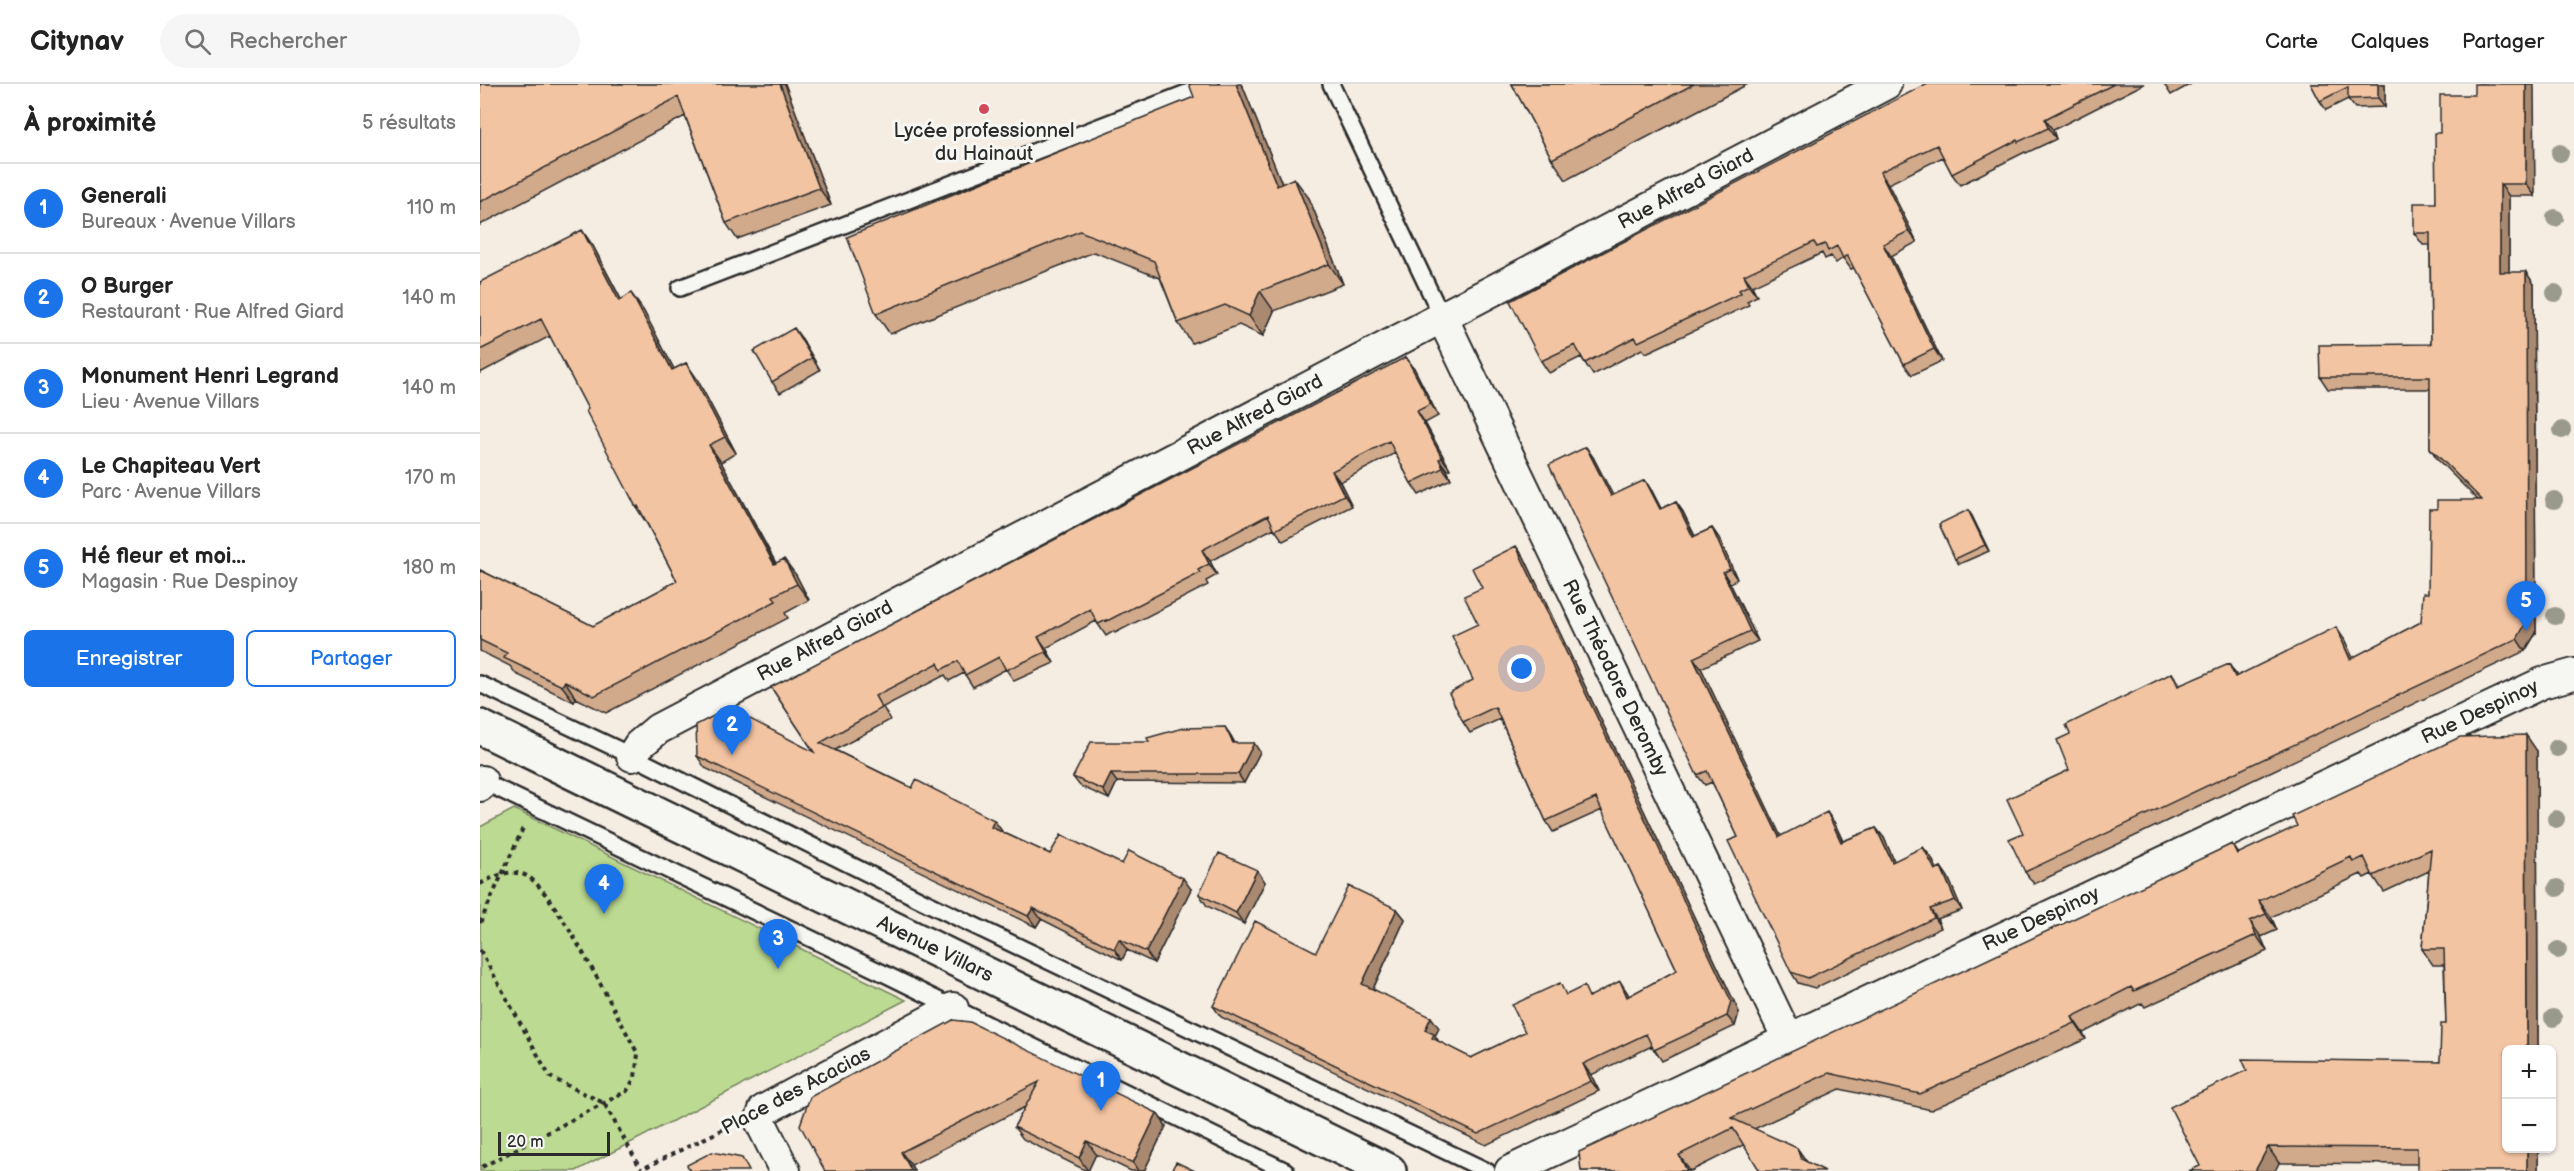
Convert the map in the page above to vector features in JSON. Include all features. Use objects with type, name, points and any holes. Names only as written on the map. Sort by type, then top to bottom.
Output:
[{"type":"main road","name":"Avenue Villars","points":[[480,727],[1389,1171]]},
{"type":"street","name":"Rue Alfred Giard","points":[[632,756],[639,745],[658,729],[1887,84]]},
{"type":"street","name":"Rue Théodore Deromby","points":[[1442,317],[1788,1039]]},
{"type":"street","name":"Rue Despinoy","points":[[1510,1171],[2542,682],[2574,674]]},
{"type":"street","name":"Place des Acacias","points":[[764,1110],[953,1008]]},
{"type":"street","points":[[764,1110],[760,1121],[785,1171]]},
{"type":"lane","points":[[680,288],[1210,84]]},
{"type":"lane","points":[[1331,84],[1442,317]]},
{"type":"lane","points":[[480,684],[632,756],[923,901],[1487,1171]]},
{"type":"lane","points":[[481,782],[953,1008],[1286,1171]]},
{"type":"path","points":[[480,923],[533,806]]},
{"type":"path","points":[[480,884],[503,872],[527,876],[552,900],[638,1054],[635,1077],[627,1091],[480,1168]]},
{"type":"path","points":[[480,950],[550,1077],[604,1103],[639,1170]]},
{"type":"path","name":"Place des Acacias","points":[[639,1170],[764,1110]]},
{"type":"green space","points":[[514,809],[906,1000],[576,1171],[480,1171],[480,827]]},
{"type":"building","points":[[480,84],[780,84],[819,188],[726,223],[678,97],[480,202]]},
{"type":"building","points":[[1189,84],[1236,84],[1277,186],[1294,178],[1329,264],[1260,291],[1249,316],[1225,305],[1178,323],[1154,261],[1080,231],[876,314],[847,237],[1194,97]]},
{"type":"building","points":[[1512,84],[1694,84],[1552,159]]},
{"type":"building","points":[[1926,84],[2114,84],[2045,119],[2048,128],[2018,142],[2017,140],[1952,174],[1937,145],[1880,172],[1909,231],[1883,244],[1934,349],[1904,364],[1847,255],[1843,258],[1837,246],[1828,251],[1825,244],[1817,247],[1814,242],[1744,275],[1749,285],[1739,290],[1741,293],[1638,342],[1635,337],[1585,363],[1575,345],[1541,361],[1510,301]]},
{"type":"building","points":[[2311,84],[2378,84],[2378,98],[2348,99],[2348,87],[2320,101]]},
{"type":"building","points":[[2474,84],[2526,84],[2526,184],[2500,184],[2500,272],[2526,272],[2527,621],[2517,639],[2025,872],[2009,839],[2023,833],[2007,799],[2069,770],[2057,740],[2070,734],[2066,725],[2172,673],[2178,686],[2229,664],[2235,677],[2336,627],[2350,659],[2421,622],[2423,593],[2428,593],[2429,509],[2437,509],[2437,500],[2482,500],[2430,448],[2430,377],[2320,377],[2319,345],[2431,344],[2430,233],[2414,233],[2414,203],[2436,203],[2435,133],[2440,133],[2440,95],[2474,95]]},
{"type":"building","points":[[582,230],[619,301],[631,293],[672,370],[686,363],[725,437],[709,445],[774,564],[784,559],[797,584],[773,596],[776,601],[594,696],[565,681],[562,686],[504,658],[507,653],[480,640],[480,570],[593,626],[677,581],[586,411],[588,409],[541,319],[480,350],[480,282]]},
{"type":"building","points":[[794,328],[812,358],[772,382],[754,351]]},
{"type":"building","points":[[1406,357],[1431,404],[1417,411],[1442,458],[1439,459],[1443,468],[1411,483],[1389,441],[1332,471],[1344,495],[1275,530],[1268,515],[1202,550],[1209,564],[1198,570],[1200,573],[1098,624],[1090,609],[1038,637],[1046,652],[1006,670],[999,657],[965,675],[958,661],[941,670],[938,663],[875,696],[882,708],[820,743],[912,788],[916,780],[994,820],[991,827],[1050,854],[1061,835],[1122,864],[1129,851],[1183,878],[1146,952],[1119,939],[1114,949],[1033,908],[1028,916],[697,756],[696,725],[729,708],[814,752],[771,687]]},
{"type":"building","points":[[1586,447],[1611,496],[1645,480],[1660,509],[1676,502],[1693,537],[1712,528],[1730,569],[1723,572],[1750,631],[1693,658],[1779,837],[1827,812],[1841,842],[1876,828],[1892,862],[1923,847],[1935,870],[1941,867],[1955,900],[1930,909],[1934,918],[1808,978],[1791,972],[1728,841],[1738,837],[1707,771],[1697,775],[1549,465]]},
{"type":"building","points":[[1968,510],[1985,545],[1955,559],[1939,524]]},
{"type":"building","points":[[1516,546],[1731,1001],[1727,1016],[1654,1050],[1646,1034],[1583,1064],[1591,1081],[1478,1134],[1213,1006],[1255,921],[1316,952],[1349,886],[1397,909],[1362,984],[1431,1017],[1425,1030],[1434,1034],[1432,1038],[1471,1058],[1525,1032],[1512,1005],[1560,983],[1566,995],[1584,986],[1589,997],[1620,981],[1627,997],[1677,970],[1596,798],[1546,821],[1495,707],[1463,722],[1449,693],[1473,680],[1452,636],[1478,624],[1464,596],[1482,588],[1472,568]]},
{"type":"building","points":[[1225,727],[1233,743],[1254,743],[1238,774],[1111,774],[1103,790],[1073,777],[1091,742],[1149,742],[1147,738],[1183,728]]},
{"type":"building","points":[[2526,735],[2527,1045],[2502,1045],[2502,1153],[2527,1153],[2527,1171],[2417,1171],[2417,1148],[2268,1147],[2255,1171],[2189,1171],[2200,1166],[2170,1107],[2247,1070],[2242,1059],[2440,1062],[2441,1024],[2446,1024],[2444,949],[2422,949],[2431,849],[2373,876],[2364,857],[2353,862],[2351,857],[2259,901],[2266,914],[2250,921],[2256,935],[2134,991],[2131,987],[2072,1017],[2075,1023],[1920,1094],[1829,1073],[1731,1118],[1797,1148],[1801,1159],[1825,1171],[1760,1171],[1733,1128],[1679,1155],[1687,1171],[1581,1171],[1579,1152],[2232,844],[2237,854],[2297,826],[2292,816],[2460,737]]},
{"type":"building","points":[[1219,853],[1257,870],[1236,913],[1199,894]]},
{"type":"building","points":[[953,1020],[970,1022],[1157,1113],[1133,1163],[1087,1141],[1079,1158],[1014,1127],[1039,1082],[901,1152],[911,1170],[825,1171],[800,1125],[810,1097]]},
{"type":"building","points":[[712,1152],[742,1158],[749,1171],[690,1171],[687,1165]]},
{"type":"building","points":[[1176,1162],[1195,1171],[1171,1171]]},
{"type":"place","name":"Lycée professionnel du Hainaut","points":[[984,109]]},
{"type":"place","name":"Hé fleur et moi...","points":[[2526,631]]},
{"type":"place","name":"O Burger","points":[[732,755]]},
{"type":"place","name":"Le Chapiteau Vert","points":[[604,914]]},
{"type":"place","name":"Monument Henri Legrand","points":[[778,969]]},
{"type":"place","name":"Generali","points":[[1101,1111]]}]
